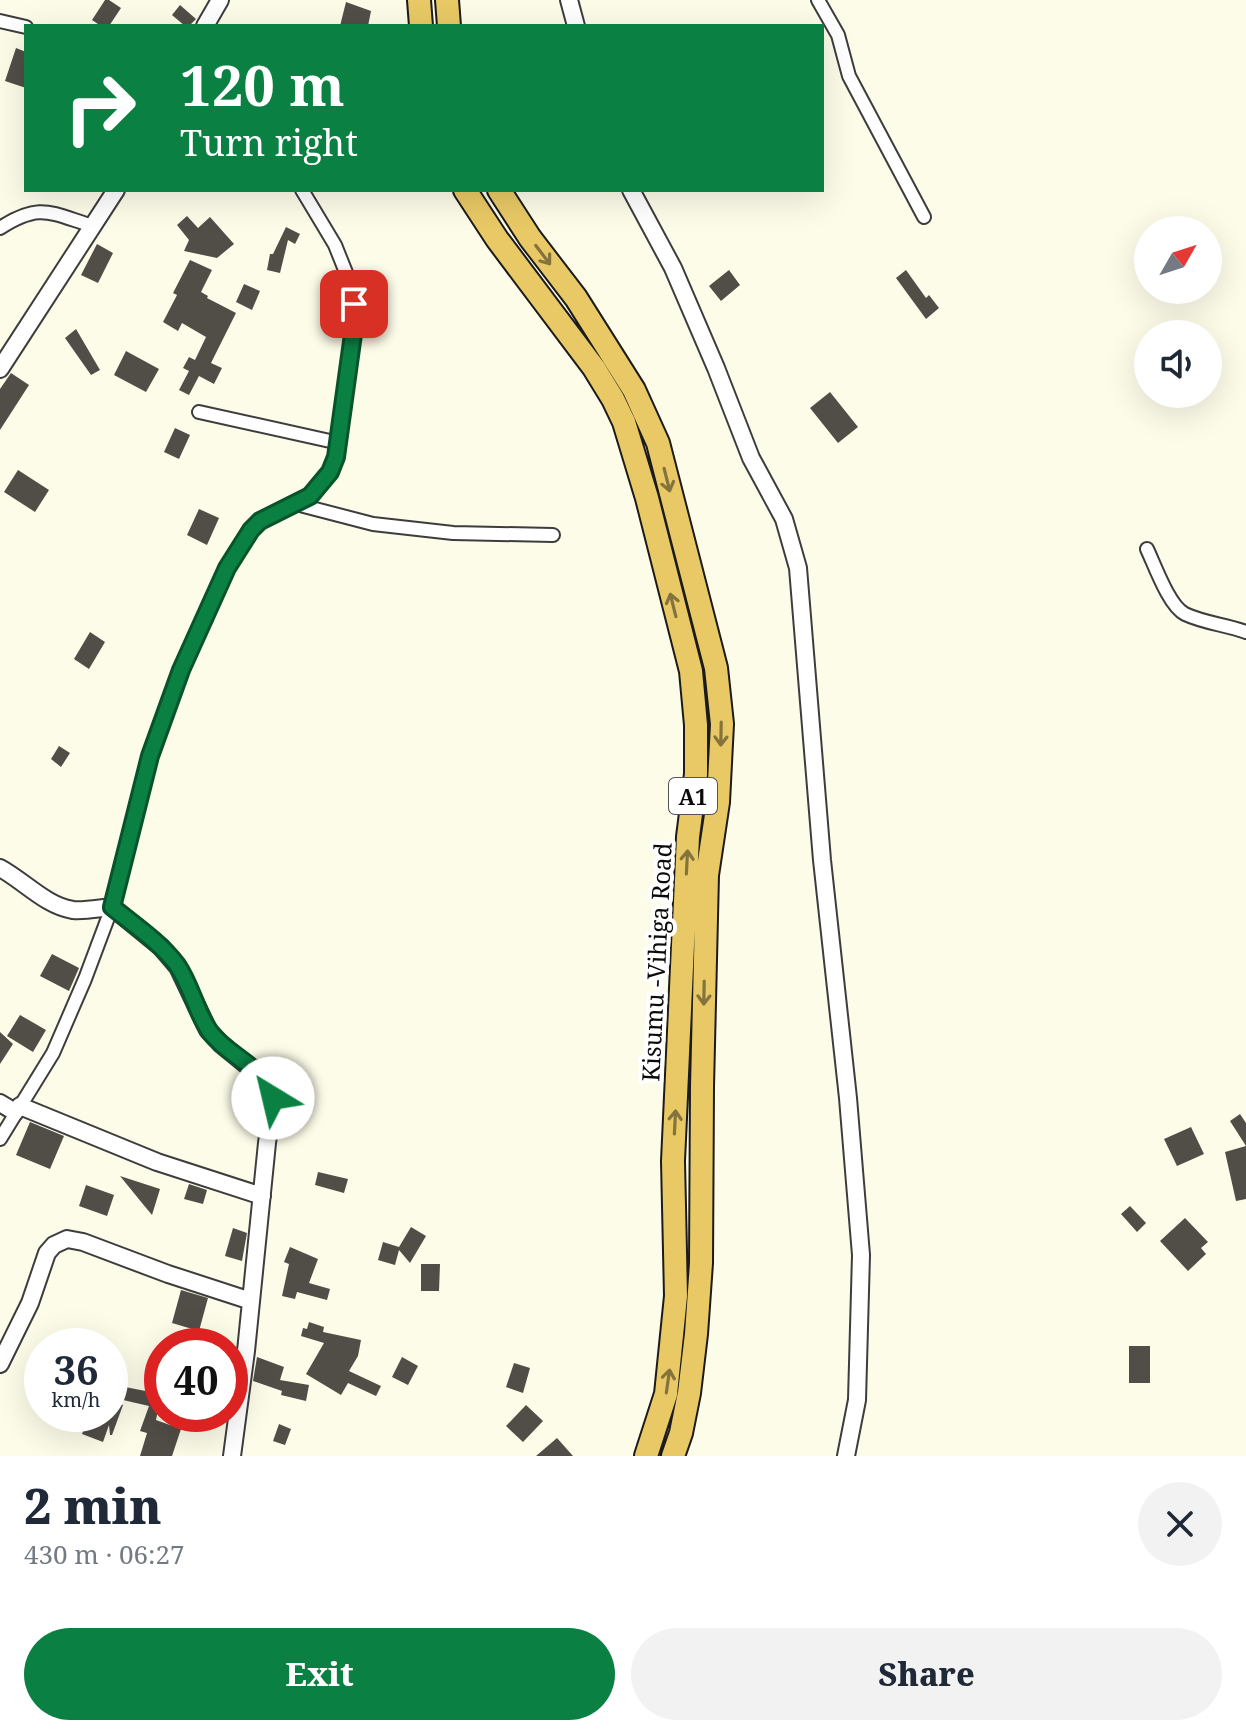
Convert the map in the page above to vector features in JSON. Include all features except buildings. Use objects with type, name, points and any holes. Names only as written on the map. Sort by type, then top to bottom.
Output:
[{"type":"highway","points":[[419,0],[421,24]]},
{"type":"highway","points":[[447,0],[449,24]]},
{"type":"highway","name":"Kisumu -Vihiga Road","points":[[466,192],[497,239],[594,368],[624,422],[647,498],[691,671],[696,774],[688,837],[673,1161],[676,1296],[666,1394],[646,1456]]},
{"type":"highway","name":"Kisumu -Vihiga Road","points":[[500,192],[530,238],[576,298],[634,390],[658,443],[716,668],[722,724],[718,802],[707,875],[701,1263],[689,1393],[673,1456]]},
{"type":"street","points":[[206,24],[220,0]]},
{"type":"street","points":[[569,0],[575,24]]},
{"type":"street","points":[[818,0],[838,35],[849,76],[924,217]]},
{"type":"street","points":[[0,21],[24,27]]},
{"type":"street","points":[[0,369],[115,192]]},
{"type":"street","points":[[0,1139],[53,1053],[85,979],[112,907],[150,756],[181,670],[227,568],[251,530],[260,521],[310,496],[330,472],[336,457],[354,327],[354,304],[349,280],[335,245],[303,192]]},
{"type":"street","points":[[632,192],[673,268],[751,458],[784,519],[798,568],[822,860],[848,1098],[861,1255],[857,1400],[846,1456]]},
{"type":"street","points":[[0,228],[20,215],[46,211],[93,226]]},
{"type":"street","points":[[199,412],[339,443]]},
{"type":"street","points":[[296,504],[373,524],[453,533],[553,535]]},
{"type":"street","points":[[1147,549],[1179,610],[1246,632]]},
{"type":"street","points":[[0,868],[61,906],[75,910],[112,907],[170,957],[178,967],[208,1030],[270,1086],[273,1098],[232,1456]]},
{"type":"street","points":[[0,1103],[157,1162],[262,1196]]},
{"type":"street","points":[[0,1364],[30,1303],[47,1253],[54,1245],[67,1239],[251,1301]]},
{"type":"route","points":[[273,1098],[270,1086],[264,1079],[208,1030],[178,967],[161,947],[112,907],[150,756],[181,670],[227,568],[243,540],[260,521],[310,496],[330,472],[336,457],[354,327],[354,304]]}]
